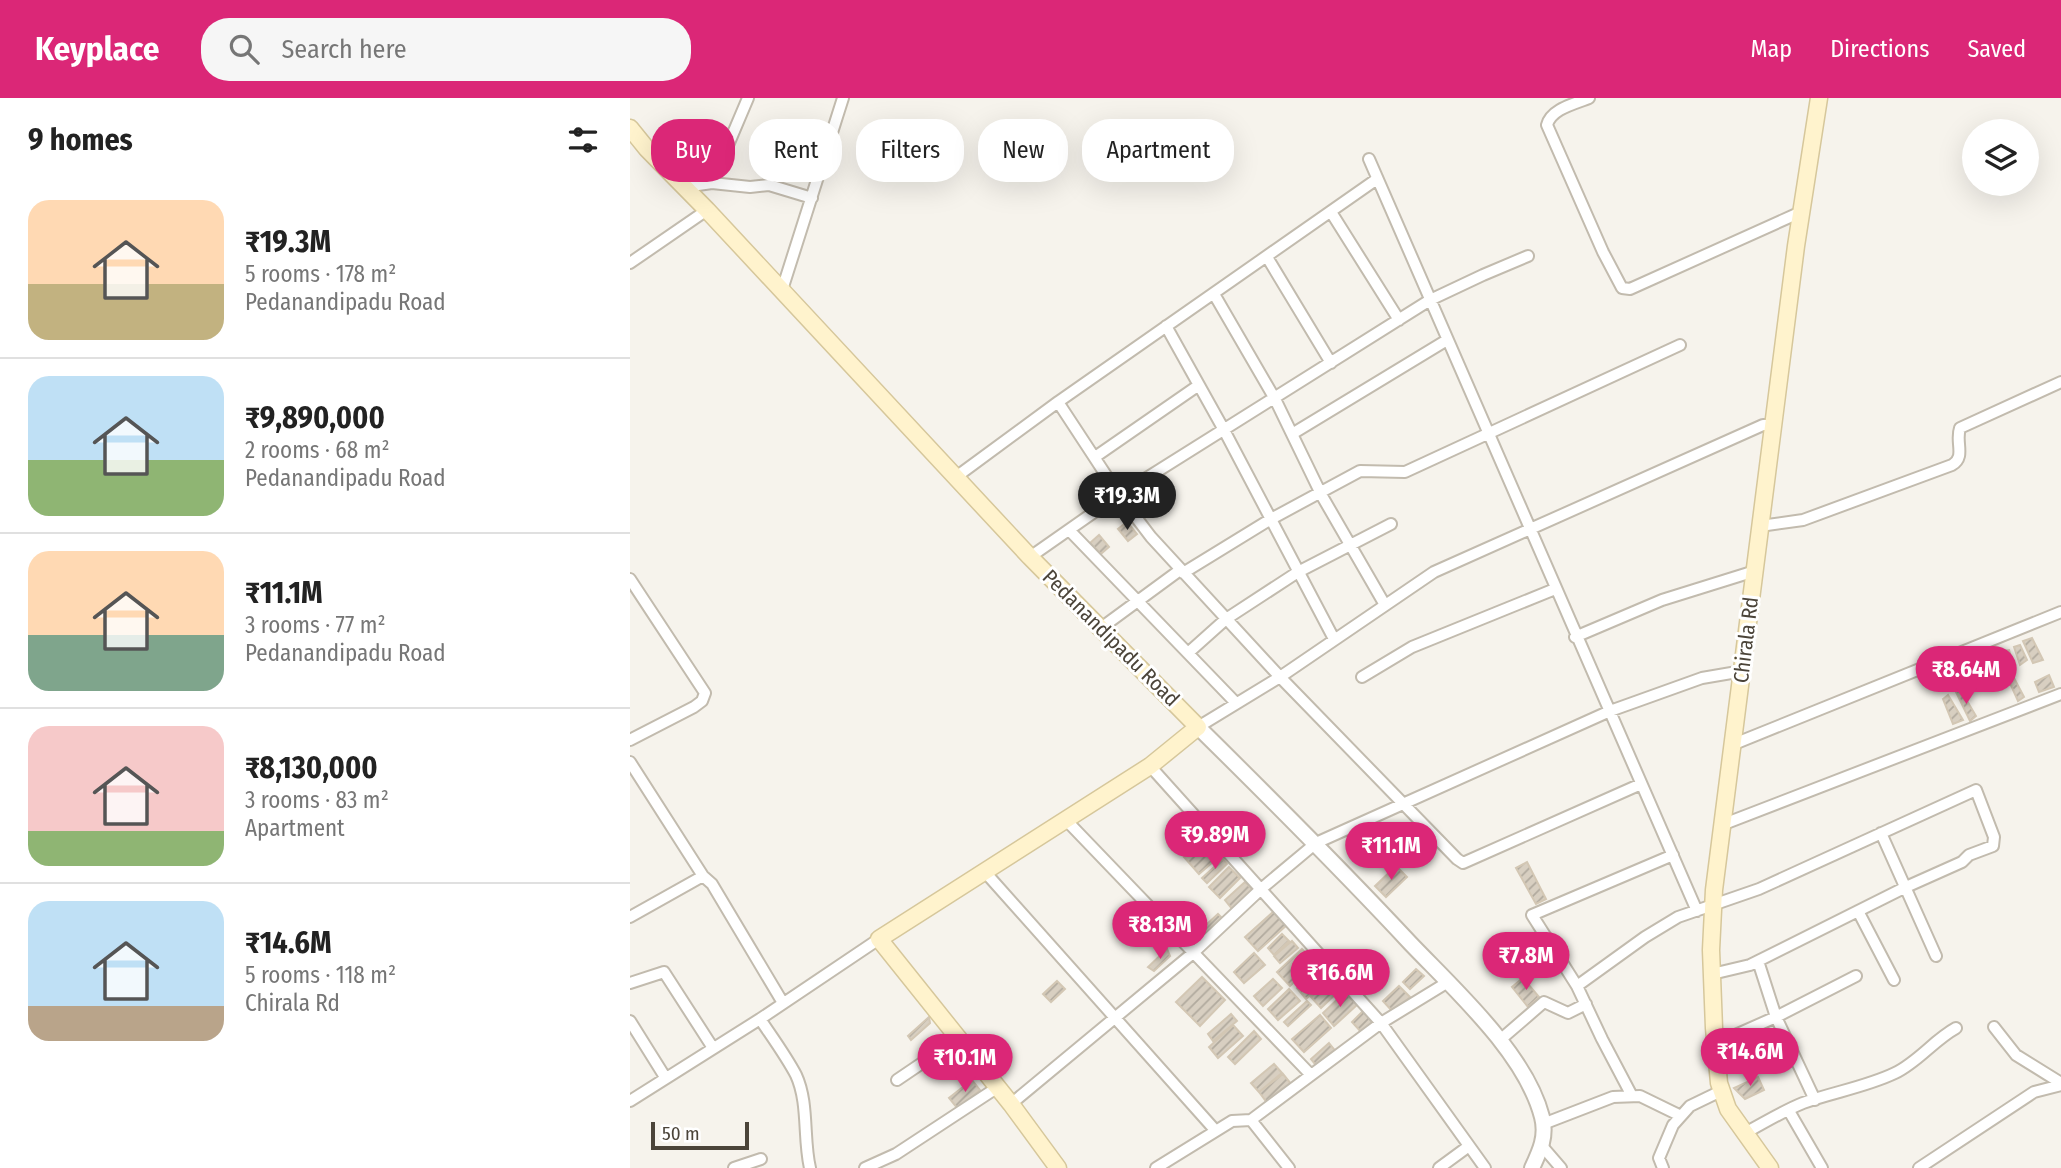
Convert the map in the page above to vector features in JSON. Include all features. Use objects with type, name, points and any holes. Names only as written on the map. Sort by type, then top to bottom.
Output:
[{"type":"main road","name":"Chirala Rd","points":[[1770,1168],[1728,1110],[1721,1091],[1715,1044],[1713,906],[1773,425],[1819,98]]},
{"type":"main road","name":"Pedanandipadu Road","points":[[630,128],[1030,557],[1198,727]]},
{"type":"main road","points":[[1058,1168],[998,1087],[879,939],[1150,766],[1198,727]]},
{"type":"street","points":[[712,183],[748,98]]},
{"type":"street","points":[[782,290],[843,98]]},
{"type":"street","points":[[1588,98],[1554,113],[1547,125],[1603,252],[1622,288],[1630,289],[1801,212]]},
{"type":"street","points":[[1369,159],[1697,911]]},
{"type":"street","points":[[956,477],[1058,402],[1377,179]]},
{"type":"street","points":[[684,187],[712,183],[750,187],[769,185],[812,198]]},
{"type":"street","points":[[630,263],[707,210]]},
{"type":"street","points":[[1331,212],[1399,320]]},
{"type":"street","points":[[1030,557],[1119,495],[1430,300],[1528,256]]},
{"type":"street","points":[[1267,257],[1331,363]]},
{"type":"street","points":[[1214,294],[1275,398],[1320,491],[1385,604]]},
{"type":"street","points":[[1166,326],[1334,639]]},
{"type":"street","points":[[1292,434],[1447,340]]},
{"type":"street","points":[[1101,628],[1137,600],[1182,572],[1320,491],[1360,471],[1405,472],[1680,345]]},
{"type":"street","points":[[1760,526],[1803,520],[1952,465],[1960,456],[1960,428],[2061,382]]},
{"type":"street","points":[[1095,457],[1199,385]]},
{"type":"street","points":[[1058,402],[1119,495],[1151,537],[1280,677],[1463,863],[1641,784]]},
{"type":"street","points":[[1198,727],[1280,677],[1434,572],[1763,425],[1773,425]]},
{"type":"street","points":[[1188,653],[1226,619],[1298,572],[1391,524]]},
{"type":"street","points":[[1069,530],[1236,703]]},
{"type":"street","points":[[1575,636],[1662,600],[1755,571]]},
{"type":"street","points":[[630,579],[705,693],[702,701],[694,707],[630,740]]},
{"type":"street","points":[[1362,677],[1412,647],[1555,589]]},
{"type":"street","points":[[1734,744],[2061,612]]},
{"type":"street","points":[[1011,1104],[1193,953],[1261,889],[1316,843],[1610,711],[1703,678],[1743,671]]},
{"type":"street","points":[[1724,824],[2061,694]]},
{"type":"street","name":"Pedanandipadu Road","points":[[1198,727],[1316,843],[1500,1040],[1531,1088],[1543,1124],[1542,1146],[1532,1168]]},
{"type":"street","points":[[630,762],[703,876],[712,884],[783,1003]]},
{"type":"street","points":[[1150,766],[1381,1023],[1485,1168]]},
{"type":"street","points":[[1577,986],[1645,937],[1678,917],[1759,889],[1976,790],[1994,837],[1993,846],[1969,855],[1962,862],[1758,961],[1712,974]]},
{"type":"street","points":[[1066,820],[1311,1075]]},
{"type":"street","points":[[1881,833],[1936,956]]},
{"type":"street","points":[[1632,1096],[1577,986],[1532,915],[1672,855]]},
{"type":"street","points":[[985,872],[1215,1130]]},
{"type":"street","points":[[630,917],[703,876]]},
{"type":"street","points":[[1858,911],[1894,980]]},
{"type":"street","points":[[630,1101],[760,1019],[879,939]]},
{"type":"street","points":[[1758,961],[1776,1017],[1815,1100]]},
{"type":"street","points":[[630,983],[664,972],[713,1048]]},
{"type":"street","points":[[1715,1044],[1776,1017],[1856,976]]},
{"type":"street","points":[[1156,1168],[1231,1121],[1251,1120],[1381,1023],[1448,982]]},
{"type":"street","points":[[1500,1040],[1544,1002],[1568,1013],[1586,1004]]},
{"type":"street","points":[[760,1019],[797,1077],[810,1168]]},
{"type":"street","points":[[630,1021],[666,1077]]},
{"type":"street","points":[[1994,1027],[2016,1055],[2061,1084]]},
{"type":"street","points":[[1745,1133],[1815,1100],[1864,1086],[1907,1067],[1956,1028]]},
{"type":"street","points":[[897,1080],[958,1038]]},
{"type":"street","points":[[1919,1168],[2034,1092],[2061,1084]]},
{"type":"street","points":[[865,1168],[896,1154],[998,1087]]},
{"type":"street","points":[[1663,1168],[1659,1158],[1673,1125],[1690,1106],[1721,1091]]},
{"type":"street","points":[[1543,1124],[1613,1097],[1640,1096],[1681,1116]]},
{"type":"street","points":[[1788,1111],[1822,1168]]},
{"type":"street","points":[[1251,1120],[1289,1168]]},
{"type":"street","points":[[1439,1168],[1469,1146]]},
{"type":"street","points":[[1542,1146],[1561,1168]]},
{"type":"street","points":[[734,1168],[761,1159]]},
{"type":"building","points":[[1127,522],[1137,534],[1128,541],[1118,529]]},
{"type":"building","points":[[1099,535],[1109,547],[1101,554],[1090,543]]},
{"type":"building","points":[[2032,638],[2043,660],[2033,663],[2023,641]]},
{"type":"building","points":[[2020,645],[2027,660],[2020,665],[2014,647]]},
{"type":"building","points":[[2009,650],[2013,664],[2002,668],[1996,652]]},
{"type":"building","points":[[1992,652],[1992,661],[1978,666],[1976,660]]},
{"type":"building","points":[[1968,663],[1974,681],[1964,684],[1958,670]]},
{"type":"building","points":[[2049,675],[2054,687],[2039,692],[2035,682]]},
{"type":"building","points":[[2014,678],[2024,697],[2018,701],[2009,681]]},
{"type":"building","points":[[1960,689],[1976,716],[1970,721],[1956,692]]},
{"type":"building","points":[[1948,695],[1963,720],[1953,724],[1943,699]]},
{"type":"building","points":[[1206,838],[1221,855],[1199,874],[1184,857]]},
{"type":"building","points":[[1223,859],[1227,864],[1207,883],[1202,878]]},
{"type":"building","points":[[1527,862],[1546,899],[1536,904],[1516,868]]},
{"type":"building","points":[[1396,866],[1407,877],[1386,897],[1375,886]]},
{"type":"building","points":[[1229,867],[1240,878],[1220,898],[1209,887]]},
{"type":"building","points":[[1245,882],[1254,891],[1233,910],[1225,900]]},
{"type":"building","points":[[1274,911],[1287,925],[1258,951],[1245,937]]},
{"type":"building","points":[[1218,914],[1224,920],[1202,942],[1195,935]]},
{"type":"building","points":[[1282,934],[1289,941],[1274,955],[1268,948]]},
{"type":"building","points":[[1292,941],[1298,948],[1280,963],[1274,956]]},
{"type":"building","points":[[1167,949],[1170,956],[1154,971],[1148,967]]},
{"type":"building","points":[[1302,949],[1315,962],[1290,986],[1277,972]]},
{"type":"building","points":[[1254,953],[1265,965],[1244,983],[1234,972]]},
{"type":"building","points":[[1322,965],[1332,975],[1306,999],[1297,988]]},
{"type":"building","points":[[1416,969],[1424,976],[1410,989],[1403,982]]},
{"type":"building","points":[[1202,977],[1225,1000],[1200,1026],[1176,1002]]},
{"type":"building","points":[[1523,978],[1539,997],[1528,1007],[1512,987]]},
{"type":"building","points":[[1273,979],[1282,988],[1263,1006],[1254,996]]},
{"type":"building","points":[[1330,979],[1340,990],[1321,1008],[1311,997]]},
{"type":"building","points":[[1057,981],[1065,989],[1051,1002],[1043,994]]},
{"type":"building","points":[[1399,986],[1410,997],[1393,1012],[1383,1001]]},
{"type":"building","points":[[1289,989],[1300,1001],[1278,1020],[1268,1009]]},
{"type":"building","points":[[1345,992],[1357,1005],[1334,1026],[1323,1013]]},
{"type":"building","points":[[1307,1001],[1311,1005],[1288,1026],[1284,1022]]},
{"type":"building","points":[[1363,1011],[1374,1023],[1363,1034],[1352,1022]]},
{"type":"building","points":[[1231,1014],[1237,1021],[1213,1041],[1208,1034]]},
{"type":"building","points":[[1320,1015],[1331,1028],[1304,1052],[1292,1039]]},
{"type":"building","points":[[929,1017],[930,1023],[911,1040],[908,1036]]},
{"type":"building","points":[[1233,1025],[1243,1036],[1218,1058],[1209,1047]]},
{"type":"building","points":[[1254,1031],[1261,1039],[1235,1064],[1228,1057]]},
{"type":"building","points":[[1329,1043],[1337,1053],[1319,1069],[1311,1059]]},
{"type":"building","points":[[1274,1064],[1282,1073],[1259,1092],[1251,1083]]},
{"type":"building","points":[[1283,1074],[1292,1085],[1268,1104],[1259,1092]]},
{"type":"building","points":[[1758,1077],[1764,1090],[1745,1099],[1734,1088]]},
{"type":"building","points":[[972,1080],[980,1090],[958,1109],[949,1098]]}]
